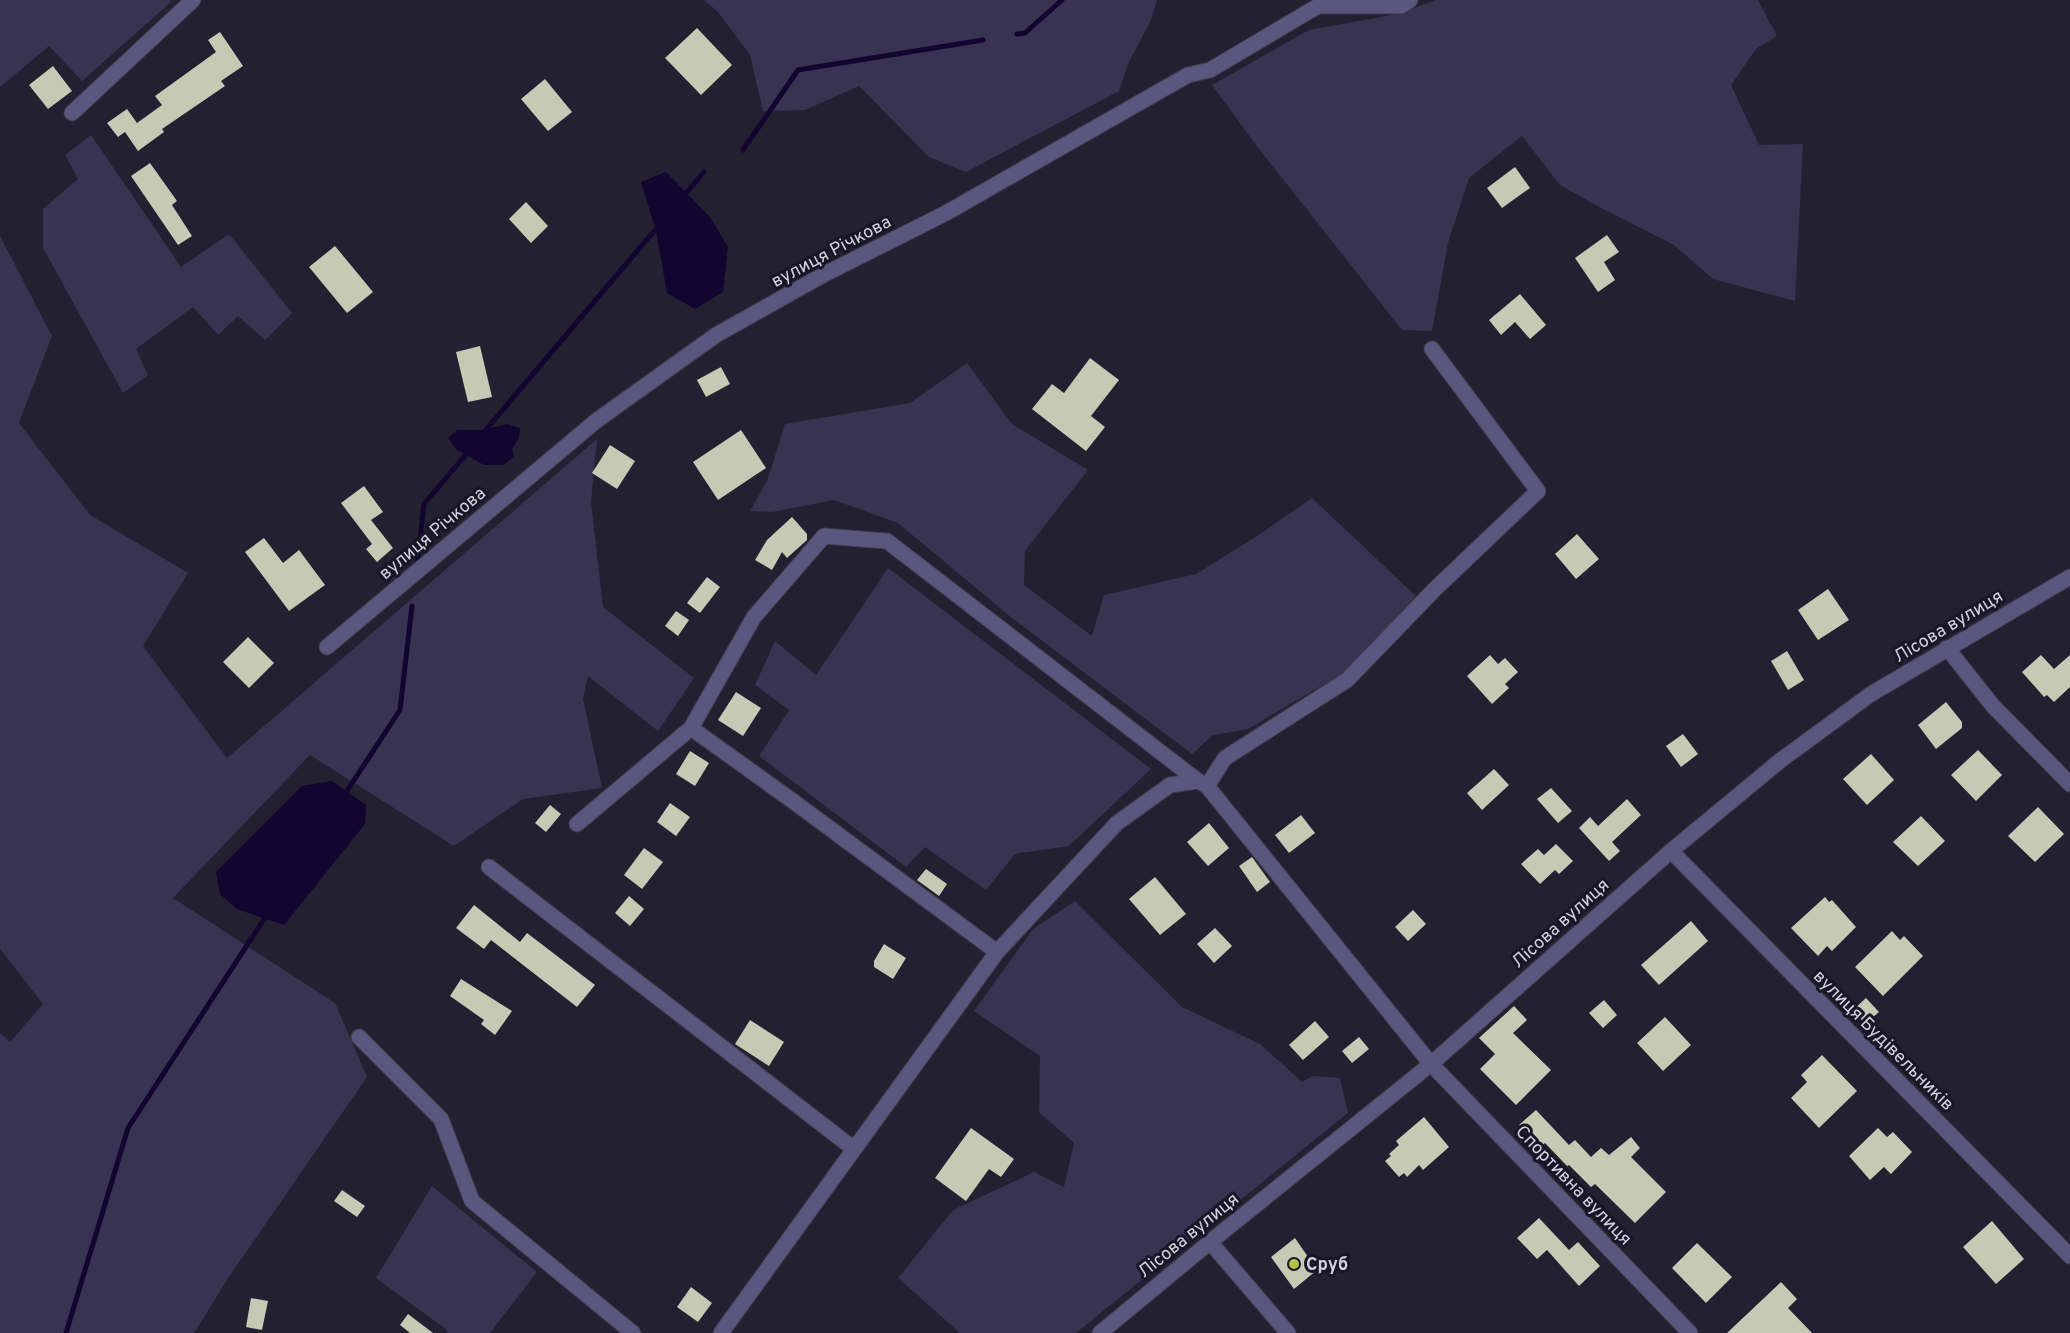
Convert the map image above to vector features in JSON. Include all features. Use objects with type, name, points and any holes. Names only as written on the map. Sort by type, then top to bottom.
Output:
[{"type":"street","points":[[72,113],[193,0]]},
{"type":"street","name":"вулиця Річкова","points":[[327,647],[596,421],[716,335],[823,275],[946,213],[1188,75],[1210,70],[1318,6],[1401,6],[1410,0]]},
{"type":"street","points":[[721,1333],[997,952],[1116,823],[1170,784],[1203,784],[1225,758],[1347,680],[1435,589],[1538,491],[1432,349]]},
{"type":"street","name":"Спортивна вулиця","points":[[690,728],[754,617],[824,536],[887,541],[1203,784],[1431,1064],[1690,1333]]},
{"type":"street","name":"Лісова вулиця","points":[[1100,1333],[1431,1064],[1671,851],[1781,760],[1871,694],[2070,577]]},
{"type":"street","points":[[1947,648],[1993,706],[2070,784]]},
{"type":"street","points":[[577,824],[690,728],[997,952]]},
{"type":"street","name":"вулиця Будівельників","points":[[1671,851],[2070,1256]]},
{"type":"street","points":[[489,867],[854,1149]]},
{"type":"street","points":[[359,1037],[441,1119],[472,1201],[633,1333]]},
{"type":"street","points":[[1210,1242],[1288,1333]]},
{"type":"shaded area","points":[[0,0],[170,0],[171,2],[82,81],[49,46],[0,87]]},
{"type":"shaded area","points":[[704,0],[1157,0],[1151,20],[1129,62],[1119,91],[966,172],[929,157],[859,86],[805,110],[763,111],[750,55],[718,12]]},
{"type":"shaded area","points":[[1436,0],[1758,0],[1777,36],[1756,49],[1731,85],[1759,145],[1803,144],[1795,301],[1713,279],[1674,245],[1560,185],[1522,136],[1469,178],[1448,243],[1432,331],[1402,330],[1256,145],[1212,85],[1309,30],[1397,14]]},
{"type":"shaded area","points":[[91,135],[181,267],[229,234],[292,313],[265,340],[238,316],[218,335],[193,307],[136,349],[148,375],[123,393],[43,248],[43,209],[78,179],[65,155]]},
{"type":"shaded area","points":[[666,172],[710,217],[728,247],[723,292],[695,309],[667,293],[656,230],[641,182]]},
{"type":"shaded area","points":[[0,236],[52,336],[19,423],[90,515],[188,573],[143,646],[227,758],[597,439],[591,502],[603,607],[694,678],[658,731],[588,676],[583,699],[602,788],[523,799],[454,846],[310,755],[173,898],[335,1003],[367,1077],[229,1277],[194,1333],[0,1333],[0,1033],[10,1042],[43,1004],[0,949]]},
{"type":"shaded area","points":[[967,363],[1012,424],[1088,470],[1025,551],[1024,585],[1092,636],[1104,595],[1196,574],[1312,498],[1417,597],[1367,659],[1248,729],[1213,735],[1192,754],[1012,618],[898,523],[834,500],[772,512],[750,511],[767,481],[785,424],[910,403]]},
{"type":"shaded area","points":[[507,424],[520,428],[519,438],[512,449],[514,456],[504,465],[484,465],[456,449],[448,438],[457,430],[483,430]]},
{"type":"shaded area","points":[[888,568],[1151,769],[1069,846],[1015,854],[986,890],[925,847],[906,867],[759,756],[789,710],[755,685],[775,641],[816,675]]},
{"type":"shaded area","points":[[332,781],[366,805],[365,824],[284,925],[237,909],[220,894],[216,872],[302,786]]},
{"type":"shaded area","points":[[1075,901],[1182,1007],[1260,1044],[1302,1082],[1313,1076],[1340,1078],[1348,1113],[1076,1333],[960,1333],[898,1278],[953,1210],[1034,1172],[1064,1187],[1074,1143],[1039,1112],[1040,1056],[974,1011],[1033,929]]},
{"type":"shaded area","points":[[432,1186],[537,1272],[490,1333],[446,1333],[447,1330],[376,1278]]},
{"type":"building","points":[[697,28],[732,65],[701,95],[665,58]]},
{"type":"building","points":[[220,32],[243,66],[221,81],[225,86],[162,129],[164,132],[138,151],[125,132],[118,137],[107,123],[127,109],[137,123],[162,105],[155,96],[216,52],[208,40]]},
{"type":"building","points":[[53,66],[72,91],[48,109],[29,85]]},
{"type":"building","points":[[545,79],[572,112],[548,131],[521,99]]},
{"type":"building","points":[[150,163],[177,201],[172,205],[192,236],[178,245],[131,176]]},
{"type":"building","points":[[1515,167],[1530,188],[1502,208],[1487,188]]},
{"type":"building","points":[[526,202],[548,226],[531,243],[509,219]]},
{"type":"building","points":[[1607,235],[1619,252],[1604,262],[1615,280],[1598,292],[1575,258]]},
{"type":"building","points":[[335,246],[373,292],[347,313],[309,267]]},
{"type":"building","points":[[1520,294],[1546,325],[1530,339],[1515,322],[1501,335],[1489,320]]},
{"type":"building","points":[[480,346],[492,397],[468,402],[456,352]]},
{"type":"building","points":[[1090,358],[1119,380],[1091,416],[1105,427],[1086,451],[1032,409],[1052,384],[1064,393]]},
{"type":"building","points":[[721,367],[730,384],[706,397],[697,380]]},
{"type":"building","points":[[741,430],[766,468],[718,500],[693,462]]},
{"type":"building","points":[[610,445],[635,461],[617,489],[592,473]]},
{"type":"building","points":[[364,486],[383,512],[371,520],[393,548],[377,562],[366,549],[372,544],[341,503]]},
{"type":"building","points":[[792,517],[807,534],[807,540],[787,558],[782,552],[772,570],[755,560],[767,540]]},
{"type":"building","points":[[1577,534],[1599,559],[1576,579],[1555,554]]},
{"type":"building","points":[[264,538],[283,563],[299,550],[325,585],[289,611],[245,552]]},
{"type":"building","points":[[707,577],[720,587],[700,613],[687,603]]},
{"type":"building","points":[[1828,589],[1849,620],[1818,640],[1798,610]]},
{"type":"building","points":[[676,611],[689,620],[678,636],[665,626]]},
{"type":"building","points":[[248,637],[274,663],[249,688],[223,662]]},
{"type":"building","points":[[1787,651],[1804,680],[1788,690],[1771,661]]},
{"type":"building","points":[[1490,655],[1498,664],[1505,658],[1518,672],[1505,684],[1509,688],[1492,704],[1467,676]]},
{"type":"building","points":[[2041,655],[2054,669],[2070,655],[2070,687],[2054,702],[2047,695],[2044,697],[2022,672]]},
{"type":"building","points":[[736,692],[761,708],[743,736],[718,720]]},
{"type":"building","points":[[1946,702],[1962,722],[1962,728],[1936,749],[1918,725]]},
{"type":"building","points":[[1683,734],[1698,754],[1681,767],[1666,746]]},
{"type":"building","points":[[1978,750],[2002,775],[1976,801],[1951,775]]},
{"type":"building","points":[[690,751],[709,763],[695,786],[676,774]]},
{"type":"building","points":[[1871,754],[1894,780],[1867,805],[1843,779]]},
{"type":"building","points":[[1494,769],[1509,785],[1482,810],[1467,793]]},
{"type":"building","points":[[1551,788],[1572,811],[1558,823],[1537,799]]},
{"type":"building","points":[[1627,799],[1641,815],[1612,842],[1620,851],[1609,861],[1579,828],[1590,817],[1598,826]]},
{"type":"building","points":[[670,803],[690,817],[676,836],[657,822]]},
{"type":"building","points":[[550,805],[561,814],[546,832],[535,823]]},
{"type":"building","points":[[2038,807],[2064,834],[2035,862],[2008,836]]},
{"type":"building","points":[[1301,815],[1315,833],[1289,853],[1275,835]]},
{"type":"building","points":[[1921,816],[1945,841],[1918,866],[1893,842]]},
{"type":"building","points":[[1209,823],[1229,848],[1208,866],[1187,842]]},
{"type":"building","points":[[1556,844],[1573,861],[1559,874],[1555,870],[1540,884],[1521,864],[1538,849],[1544,855]]},
{"type":"building","points":[[644,848],[663,862],[642,889],[624,875]]},
{"type":"building","points":[[1252,857],[1270,882],[1257,892],[1239,866]]},
{"type":"building","points":[[926,869],[947,884],[939,896],[917,880]]},
{"type":"building","points":[[1155,877],[1186,914],[1160,935],[1129,899]]},
{"type":"building","points":[[629,896],[644,909],[630,926],[615,913]]},
{"type":"building","points":[[1825,897],[1829,902],[1832,900],[1856,927],[1832,951],[1827,946],[1818,956],[1791,928]]},
{"type":"building","points":[[474,905],[520,942],[527,933],[595,985],[577,1007],[491,940],[484,949],[456,928]]},
{"type":"building","points":[[1413,910],[1426,924],[1408,941],[1395,927]]},
{"type":"building","points":[[1691,921],[1708,941],[1659,985],[1641,965]]},
{"type":"building","points":[[1215,928],[1232,946],[1214,963],[1197,944]]},
{"type":"building","points":[[1892,931],[1900,940],[1904,936],[1923,956],[1883,996],[1855,967]]},
{"type":"building","points":[[884,944],[906,958],[893,979],[874,967],[874,961]]},
{"type":"building","points":[[461,979],[512,1011],[495,1035],[481,1024],[484,1020],[450,996]]},
{"type":"building","points":[[1866,998],[1879,1012],[1865,1024],[1853,1010]]},
{"type":"building","points":[[1604,1000],[1617,1015],[1603,1028],[1589,1013]]},
{"type":"building","points":[[1514,1006],[1527,1020],[1513,1033],[1551,1070],[1516,1105],[1480,1069],[1495,1054],[1479,1038]]},
{"type":"building","points":[[1665,1017],[1691,1045],[1663,1071],[1637,1043]]},
{"type":"building","points":[[750,1020],[784,1042],[769,1066],[735,1044]]},
{"type":"building","points":[[1315,1021],[1329,1037],[1303,1060],[1289,1045]]},
{"type":"building","points":[[1359,1037],[1369,1049],[1352,1063],[1342,1051]]},
{"type":"building","points":[[1822,1055],[1857,1091],[1819,1128],[1791,1098],[1807,1082],[1801,1075]]},
{"type":"building","points":[[1536,1110],[1569,1145],[1575,1140],[1591,1157],[1601,1148],[1609,1155],[1631,1137],[1640,1148],[1631,1157],[1666,1192],[1635,1223],[1595,1184],[1591,1187],[1545,1143],[1540,1147],[1519,1125]]},
{"type":"building","points":[[1424,1117],[1449,1147],[1423,1170],[1419,1165],[1407,1177],[1404,1173],[1399,1177],[1385,1161],[1399,1145],[1396,1141]]},
{"type":"building","points":[[971,1128],[1014,1159],[1001,1177],[989,1169],[966,1201],[935,1178]]},
{"type":"building","points":[[1878,1128],[1887,1137],[1893,1132],[1912,1152],[1891,1174],[1884,1167],[1870,1180],[1849,1156]]},
{"type":"building","points":[[342,1190],[365,1206],[357,1217],[334,1201]]},
{"type":"building","points":[[1539,1218],[1569,1250],[1578,1242],[1600,1266],[1579,1286],[1547,1250],[1537,1259],[1517,1238]]},
{"type":"building","points":[[1992,1221],[2024,1259],[1996,1284],[1963,1247]]},
{"type":"building","name":"Сруб","points":[[1295,1238],[1317,1270],[1294,1289],[1271,1257]]},
{"type":"building","points":[[1697,1243],[1732,1277],[1706,1303],[1672,1268]]},
{"type":"building","points":[[1781,1282],[1797,1299],[1788,1308],[1812,1333],[1727,1333]]},
{"type":"building","points":[[691,1287],[712,1303],[698,1322],[677,1307]]},
{"type":"building","points":[[251,1298],[268,1301],[262,1330],[246,1327]]},
{"type":"building","points":[[408,1314],[433,1333],[410,1333],[400,1325]]},
{"type":"waterway","points":[[1017,34],[1025,33],[1062,0]]},
{"type":"waterway","points":[[743,150],[798,70],[983,40]]},
{"type":"waterway","points":[[682,198],[704,172]]},
{"type":"waterway","points":[[484,432],[660,224]]},
{"type":"waterway","points":[[417,565],[424,504],[469,451]]},
{"type":"waterway","points":[[343,797],[400,710],[412,606]]},
{"type":"waterway","points":[[66,1333],[128,1128],[268,913]]},
{"type":"place","name":"Сруб","points":[[1294,1264]]}]
